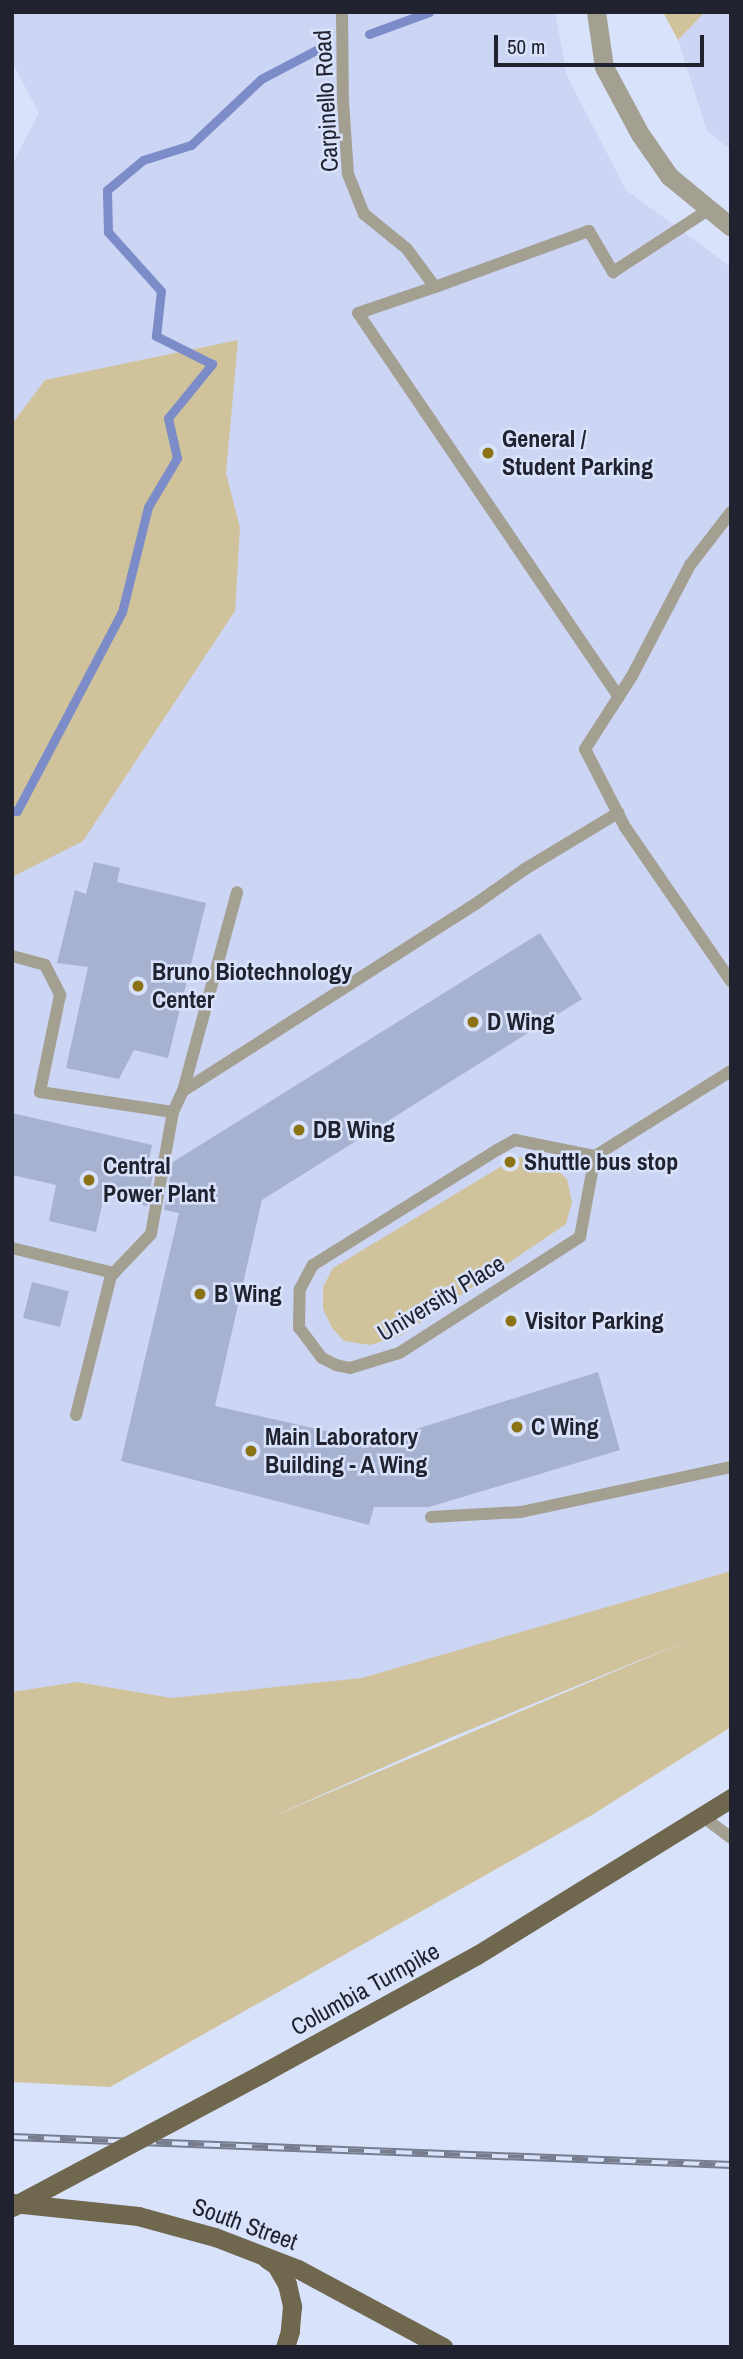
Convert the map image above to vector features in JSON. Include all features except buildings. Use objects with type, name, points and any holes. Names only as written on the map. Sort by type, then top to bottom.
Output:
[{"type":"main road","name":"Columbia Turnpike","points":[[12,2205],[263,2073],[477,1955],[731,1798]]},
{"type":"main road","name":"South Street","points":[[12,2205],[138,2217],[177,2225],[258,2252],[336,2287],[443,2347]]},
{"type":"main road","points":[[258,2252],[276,2266],[287,2284],[292,2306],[290,2331],[285,2347]]},
{"type":"street","points":[[596,12],[604,67],[640,134],[669,176],[731,227]]},
{"type":"lane","name":"Carpinello Road","points":[[342,12],[343,101],[348,174],[364,214],[407,249],[435,287]]},
{"type":"lane","points":[[619,696],[358,313],[589,231],[613,272],[708,210]]},
{"type":"lane","points":[[731,512],[690,565],[619,696],[585,748],[618,813],[731,981]]},
{"type":"lane","points":[[183,1091],[474,905],[525,869],[618,813]]},
{"type":"lane","points":[[76,1415],[114,1273],[151,1234],[173,1112],[183,1091],[237,892]]},
{"type":"lane","points":[[12,956],[45,965],[60,995],[40,1092],[173,1112]]},
{"type":"lane","points":[[596,1156],[731,1071]]},
{"type":"lane","name":"University Place","points":[[515,1140],[596,1156],[580,1237],[399,1353],[350,1368],[335,1365],[322,1358],[299,1328],[300,1289],[313,1265],[496,1150],[515,1140]]},
{"type":"lane","points":[[12,1248],[114,1273]]},
{"type":"lane","points":[[431,1517],[521,1512],[731,1467]]},
{"type":"lane","points":[[702,1816],[731,1838]]},
{"type":"shaded area","points":[[12,12],[555,12],[567,76],[626,190],[731,267],[731,1622],[447,1739],[197,1849],[12,1861],[12,165],[39,113],[12,62]]},
{"type":"shaded area","points":[[663,12],[705,12],[678,40]]},
{"type":"shaded area","points":[[705,12],[731,12],[731,150],[707,131],[678,40]]},
{"type":"shaded area","points":[[238,340],[226,473],[240,528],[235,611],[83,841],[12,877],[12,424],[45,380]]},
{"type":"shaded area","points":[[530,1156],[553,1166],[567,1179],[572,1202],[566,1224],[400,1336],[370,1345],[344,1341],[332,1328],[323,1309],[323,1287],[333,1268],[515,1158]]},
{"type":"shaded area","points":[[731,1571],[731,1727],[592,1815],[110,2087],[12,2082],[12,1692],[77,1682],[172,1698],[362,1678]],"holes":[[[696,1637],[267,1819],[447,1739]]]},
{"type":"waterway","points":[[369,34],[429,12]]},
{"type":"waterway","points":[[12,811],[17,811],[122,612],[148,507],[177,458],[168,418],[212,364],[156,336],[161,291],[108,232],[107,190],[143,160],[191,145],[261,79],[318,49]]},
{"type":"railway","points":[[12,2137],[731,2165]]},
{"type":"place","name":"General / Student Parking","points":[[488,453]]},
{"type":"place","name":"Bruno Biotechnology Center","points":[[138,986]]},
{"type":"place","name":"D Wing","points":[[473,1022]]},
{"type":"place","name":"DB Wing","points":[[299,1130]]},
{"type":"place","name":"Shuttle bus stop","points":[[510,1162]]},
{"type":"place","name":"Central Power Plant","points":[[89,1180]]},
{"type":"place","name":"B Wing","points":[[200,1294]]},
{"type":"place","name":"Visitor Parking","points":[[511,1321]]},
{"type":"place","name":"C Wing","points":[[517,1427]]},
{"type":"place","name":"Main Laboratory Building - A Wing","points":[[251,1451]]}]
